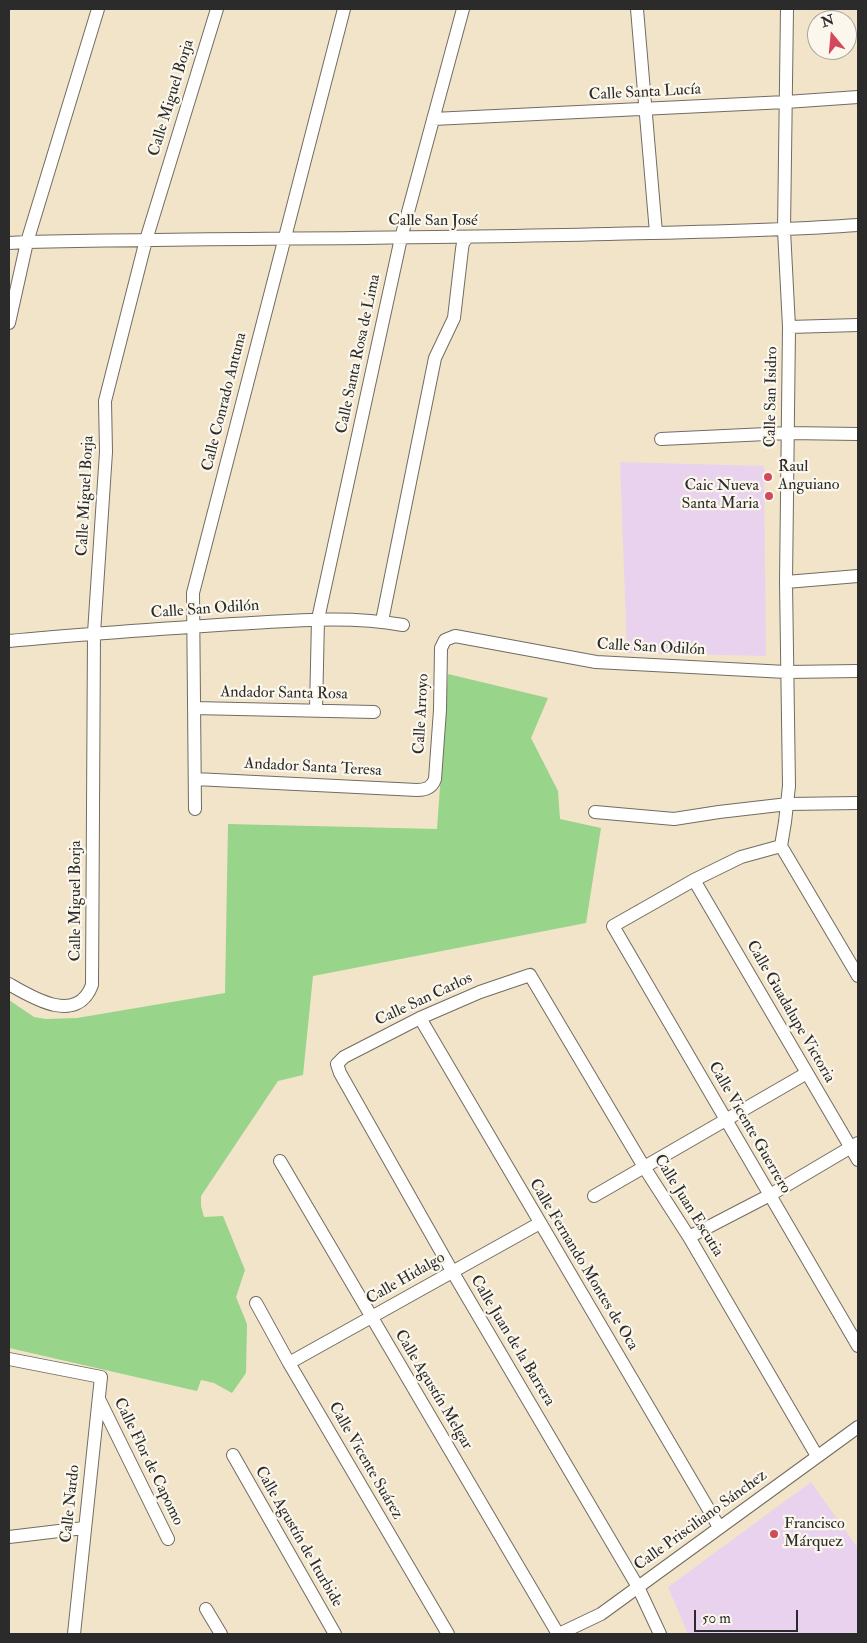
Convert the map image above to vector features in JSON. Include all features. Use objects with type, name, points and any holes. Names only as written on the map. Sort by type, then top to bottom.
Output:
[{"type":"street","points":[[9,323],[27,242],[98,9]]},
{"type":"street","name":"Calle Miguel Borja","points":[[9,984],[35,999],[55,1006],[74,1004],[86,998],[92,985],[94,633],[106,452],[105,400],[146,240],[217,9]]},
{"type":"street","name":"Calle Conrado Antuna","points":[[195,810],[193,593],[344,9]]},
{"type":"street","name":"Calle Santa Rosa de Lima","points":[[316,710],[318,619],[401,238],[462,9]]},
{"type":"street","points":[[637,9],[656,233]]},
{"type":"street","name":"Calle San Isidro","points":[[781,842],[788,804],[789,786],[786,582],[789,327],[784,230],[787,9]]},
{"type":"street","name":"Calle Santa Lucía","points":[[433,119],[858,97]]},
{"type":"street","name":"Calle San José","points":[[9,244],[27,242],[284,238],[467,238],[784,230],[858,225]]},
{"type":"street","points":[[382,621],[435,358],[454,318],[462,249],[463,243],[467,238]]},
{"type":"street","points":[[789,327],[858,325]]},
{"type":"street","points":[[662,439],[788,433],[858,434]]},
{"type":"street","points":[[786,582],[858,576]]},
{"type":"street","name":"Calle San Odilón","points":[[9,641],[94,633],[318,619],[382,621],[404,626]]},
{"type":"street","name":"Calle San Odilón","points":[[445,640],[456,636],[596,662],[786,672],[858,671]]},
{"type":"street","name":"Calle Arroyo","points":[[429,787],[434,784],[435,779],[440,710],[441,648],[445,640]]},
{"type":"street","name":"Andador Santa Rosa","points":[[194,708],[374,712]]},
{"type":"street","name":"Andador Santa Teresa","points":[[195,779],[417,790],[429,787]]},
{"type":"street","points":[[595,812],[674,819],[788,804],[858,803]]},
{"type":"street","points":[[694,880],[742,857],[781,842],[858,976]]},
{"type":"street","name":"Calle Vicente Guerrero","points":[[694,880],[613,926],[858,1346]]},
{"type":"street","name":"Calle Guadalupe Victoria","points":[[694,880],[807,1072],[854,1145],[858,1160]]},
{"type":"street","name":"Calle San Carlos","points":[[337,1064],[344,1056],[420,1018],[480,992],[530,974]]},
{"type":"street","name":"Calle Juan Escutia","points":[[530,974],[644,1167],[689,1237],[817,1456]]},
{"type":"street","name":"Calle Fernando Montes de Oca","points":[[420,1018],[720,1528]]},
{"type":"street","name":"Calle Juan de la Barrera","points":[[337,1064],[340,1073],[452,1271],[638,1586],[660,1634]]},
{"type":"street","points":[[594,1196],[807,1072]]},
{"type":"street","points":[[689,1237],[770,1195],[854,1145]]},
{"type":"street","name":"Calle Agustín Melgar","points":[[280,1161],[558,1634]]},
{"type":"street","name":"Calle Hidalgo","points":[[289,1363],[540,1223]]},
{"type":"street","name":"Calle Vicente Suárez","points":[[256,1303],[289,1363],[448,1634]]},
{"type":"street","name":"Calle Nardo","points":[[9,1359],[101,1377],[74,1634]]},
{"type":"street","name":"Calle Flor de Capomo","points":[[99,1399],[168,1539]]},
{"type":"street","name":"Calle Prisciliano Sánchez","points":[[558,1634],[601,1614],[858,1427]]},
{"type":"street","name":"Calle Agustín de Iturbide","points":[[233,1455],[335,1634]]},
{"type":"street","points":[[9,1537],[84,1528]]},
{"type":"street","points":[[206,1609],[222,1634]]},
{"type":"shaded area","points":[[620,462],[764,466],[766,656],[627,653]]},
{"type":"shaded area","points":[[811,1482],[858,1548],[858,1634],[688,1634],[668,1587]]},
{"type":"green space","points":[[448,674],[548,698],[531,738],[558,791],[560,819],[601,828],[586,923],[313,976],[303,1075],[278,1081],[201,1196],[204,1217],[223,1216],[245,1270],[236,1297],[247,1324],[246,1373],[232,1393],[214,1383],[201,1380],[197,1391],[9,1348],[9,1000],[34,1017],[46,1019],[77,1018],[225,993],[228,824],[437,829]]},
{"type":"place","name":"Raul Anguiano","points":[[768,477]]},
{"type":"place","name":"Caic Nueva Santa Maria","points":[[769,496]]},
{"type":"place","name":"Francisco Márquez","points":[[774,1534]]}]
